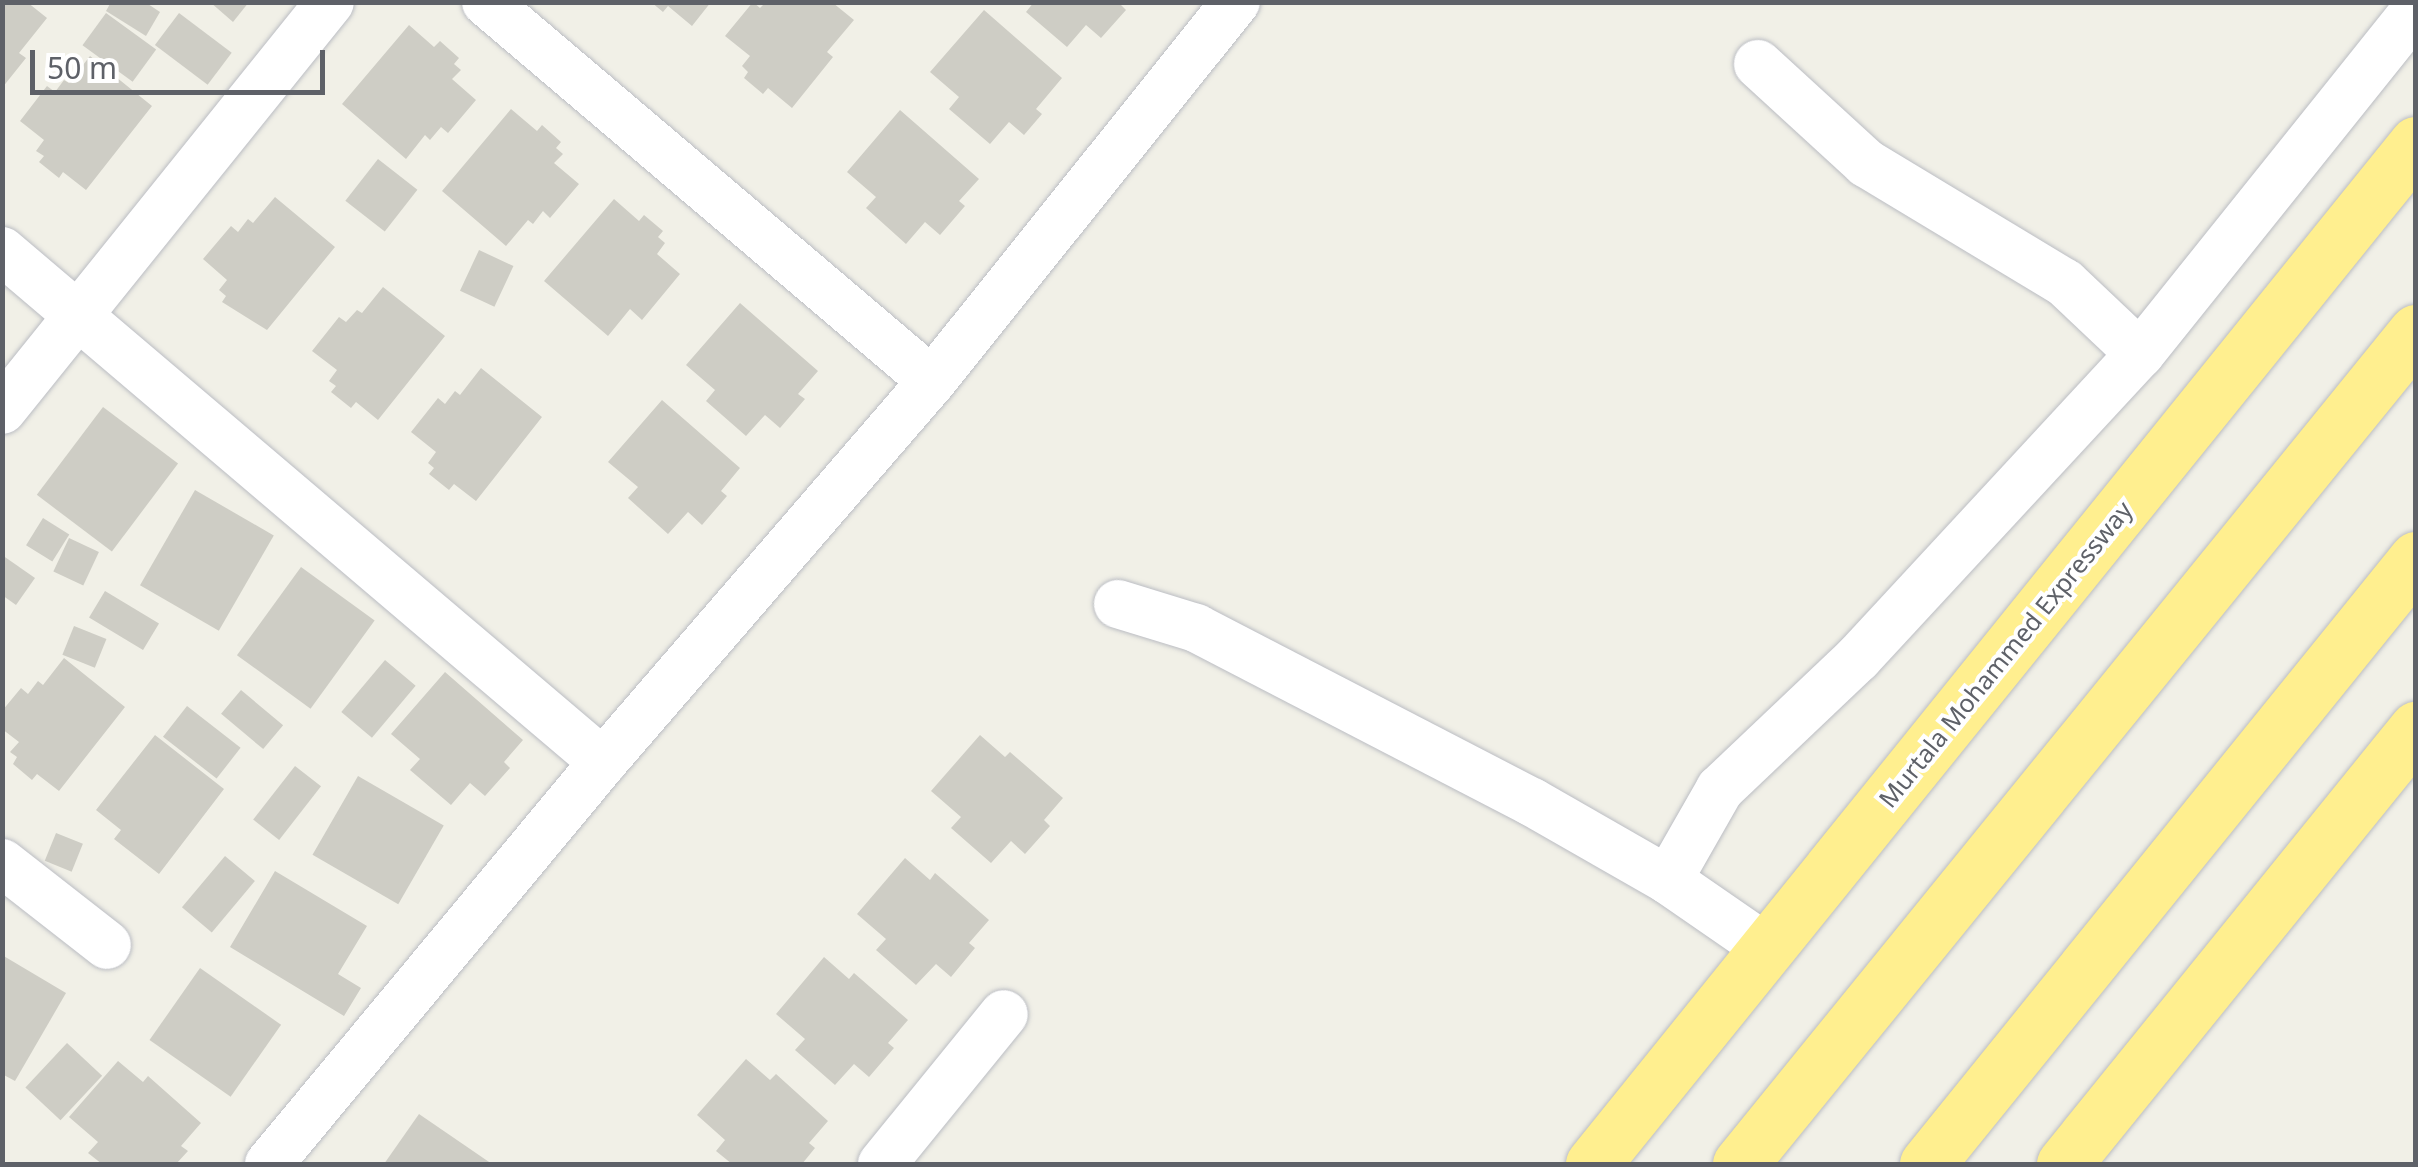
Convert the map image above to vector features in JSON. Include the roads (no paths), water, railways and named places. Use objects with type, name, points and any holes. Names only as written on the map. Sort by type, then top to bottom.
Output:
[{"type":"highway","name":"Murtala Mohammed Expressway","points":[[1593,1164],[2416,144]]},
{"type":"highway","points":[[1740,1164],[2416,332]]},
{"type":"highway","points":[[1927,1164],[2416,558]]},
{"type":"highway","points":[[2064,1164],[2416,730]]},
{"type":"street","points":[[2,410],[330,2]]},
{"type":"street","points":[[486,2],[932,381]]},
{"type":"street","points":[[269,1164],[603,762],[932,381],[1236,2]]},
{"type":"street","points":[[1668,880],[1720,789],[1858,658],[2140,354],[2416,10]]},
{"type":"street","points":[[1758,64],[1866,163],[2065,283],[2140,354]]},
{"type":"street","points":[[2,251],[603,762]]},
{"type":"street","points":[[1118,604],[1196,628],[1532,802],[1668,880],[1768,949]]},
{"type":"street","points":[[2,863],[106,945]]},
{"type":"street","points":[[882,1164],[1004,1014]]}]
